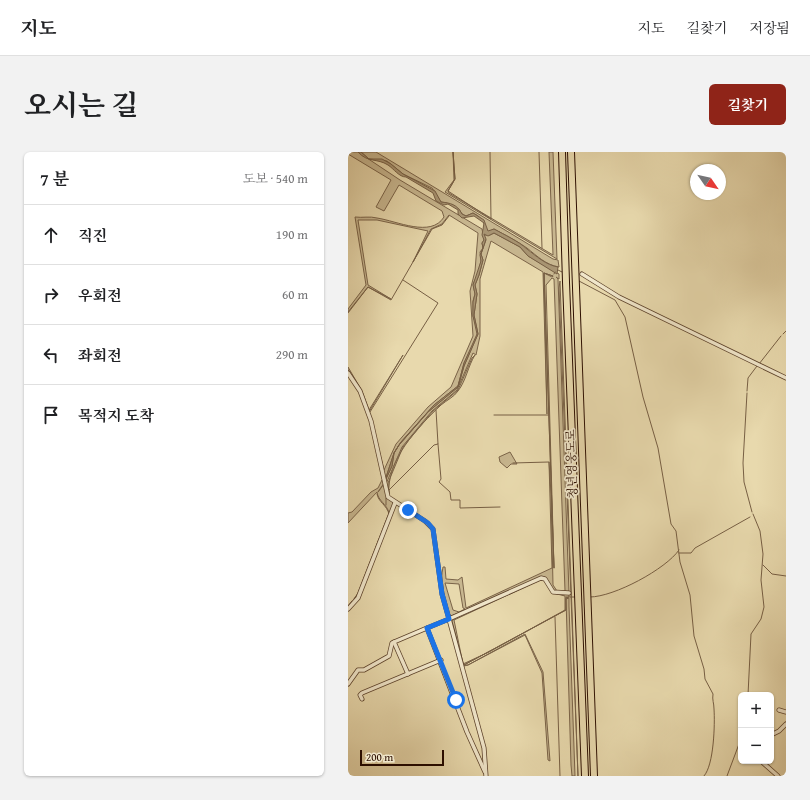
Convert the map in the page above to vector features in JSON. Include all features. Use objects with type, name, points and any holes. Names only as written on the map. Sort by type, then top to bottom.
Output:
[{"type":"highway","name":"청년영웅도로","points":[[562,152],[565,265],[586,776]]},
{"type":"highway","name":"청년영웅도로","points":[[570,152],[594,776]]},
{"type":"street","points":[[582,274],[619,297],[786,378]]},
{"type":"street","points":[[348,373],[360,391],[371,421],[388,497],[395,503],[425,521],[433,529],[442,594],[484,748],[486,774]]},
{"type":"street","points":[[348,609],[358,598],[395,503]]},
{"type":"street","points":[[348,684],[358,670],[364,670],[389,656],[392,643],[541,578],[545,579],[553,592],[569,593]]},
{"type":"street","points":[[427,628],[467,732],[486,774]]},
{"type":"street","points":[[394,642],[408,674]]},
{"type":"street","points":[[362,700],[360,695],[362,693],[440,660]]},
{"type":"street","points":[[779,710],[786,712]]},
{"type":"street","points":[[774,734],[779,732],[786,724]]},
{"type":"street","points":[[764,764],[778,776]]},
{"type":"shaded area","points":[[348,152],[358,152],[400,180],[482,229],[484,240],[482,243],[483,248],[480,252],[481,261],[478,274],[473,284],[475,294],[473,301],[473,316],[478,331],[476,339],[464,363],[458,386],[434,405],[401,442],[394,453],[385,480],[376,439],[384,470],[396,444],[428,407],[451,387],[473,336],[470,291],[475,271],[478,233],[449,215],[442,224],[431,229],[413,262],[428,231],[377,220],[358,220],[368,285],[391,299],[368,287],[348,312],[348,309],[366,285],[355,217],[374,217],[404,225],[422,227],[431,226],[438,223],[444,217],[442,211],[399,185],[384,211],[376,207],[391,180],[348,154]]},
{"type":"shaded area","points":[[358,152],[361,152],[369,159],[365,158]]},
{"type":"shaded area","points":[[361,152],[376,152],[553,259],[558,260],[559,267],[546,262],[523,245],[494,229],[488,232],[477,215],[473,213],[466,216],[462,214],[459,209],[447,203],[441,202],[432,188],[403,174],[387,161],[369,159]]},
{"type":"shaded area","points":[[453,152],[455,179],[448,191],[449,193],[553,255],[549,152],[553,152],[557,259],[445,192],[454,180]]},
{"type":"shaded area","points":[[369,159],[382,159],[403,174],[435,191],[441,202],[453,205],[466,216],[473,213],[484,220],[488,231],[494,229],[520,243],[545,262],[558,267],[557,274],[528,256],[520,247],[494,233],[488,236],[484,234],[486,239],[483,248],[482,243],[484,240],[482,235],[484,223],[474,216],[462,218],[458,214],[458,210],[448,204],[444,205],[436,201],[433,193],[406,177],[401,176],[384,163]]},
{"type":"shaded area","points":[[494,233],[520,247],[528,256],[559,274],[559,279],[556,277],[558,279],[569,593],[554,591],[544,577],[451,616],[445,605],[442,593],[443,567],[445,567],[446,579],[458,580],[462,577],[466,608],[552,568],[549,462],[553,585],[557,591],[565,591],[554,279],[552,278],[546,285],[554,568],[544,273],[547,414],[543,272],[491,241],[480,279],[480,336],[476,355],[473,353],[457,390],[432,411],[402,447],[386,484],[385,481],[392,466],[394,453],[399,445],[428,412],[458,387],[464,366],[478,334],[474,315],[477,294],[475,285],[483,260],[481,254],[486,240],[483,235],[490,235]],"holes":[[[445,583],[459,584],[463,608],[465,609],[459,612],[453,610]]]},
{"type":"shaded area","points":[[483,248],[481,254],[483,260],[475,285],[477,294],[474,315],[478,334],[464,366],[458,387],[428,412],[399,445],[434,405],[458,386],[464,363],[477,334],[473,316],[473,302],[475,294],[473,285],[481,261],[480,255]]},
{"type":"shaded area","points":[[560,281],[578,776],[559,288]]},
{"type":"shaded area","points":[[403,355],[369,412],[370,417],[355,382],[348,371],[348,367],[362,391],[369,410]]},
{"type":"shaded area","points":[[475,355],[458,391],[441,405],[420,426],[433,411],[458,390],[472,358]]},
{"type":"shaded area","points":[[510,452],[517,464],[511,464],[507,468],[500,462],[499,457]]},
{"type":"shaded area","points":[[394,453],[392,466],[385,481]]},
{"type":"shaded area","points":[[401,453],[391,476],[398,457]]},
{"type":"shaded area","points":[[382,480],[384,483],[378,492],[384,484],[387,497],[394,504],[356,600],[354,599],[358,593],[389,513],[379,498],[377,492],[348,523],[348,513],[352,512],[371,492],[378,488]]},
{"type":"shaded area","points":[[540,579],[546,581],[555,593],[569,594],[569,597],[566,598],[566,610],[525,632],[565,610],[565,596],[553,593],[545,581],[540,580],[454,620],[461,656],[452,621],[455,617]]},
{"type":"shaded area","points":[[569,598],[575,776],[572,776],[571,765],[566,599]]},
{"type":"shaded area","points":[[525,634],[543,672],[550,761],[548,760],[542,673],[525,635],[468,665]]},
{"type":"shaded area","points":[[483,655],[464,665],[468,665],[464,666],[463,664]]},
{"type":"waterway","points":[[453,152],[455,179],[448,191],[491,219],[490,152]]},
{"type":"waterway","points":[[539,152],[542,248]]},
{"type":"waterway","points":[[348,313],[368,287],[391,300],[432,229],[442,225],[449,216]]},
{"type":"waterway","points":[[558,270],[564,273]]},
{"type":"waterway","points":[[553,276],[544,273],[554,568]]},
{"type":"waterway","points":[[370,412],[438,303],[403,280]]},
{"type":"waterway","points":[[579,281],[615,300],[625,317],[643,397],[658,448],[671,524],[676,531],[680,562],[690,595],[694,636],[704,669],[705,679],[713,694],[714,734],[712,754],[704,776]]},
{"type":"waterway","points":[[783,334],[786,331]]},
{"type":"waterway","points":[[759,364],[781,336]]},
{"type":"waterway","points":[[747,391],[748,378],[757,366]]},
{"type":"waterway","points":[[747,393],[743,463],[744,482],[752,512]]},
{"type":"waterway","points":[[389,493],[389,490],[434,445],[438,444],[436,410]]},
{"type":"waterway","points":[[494,415],[548,415]]},
{"type":"waterway","points":[[438,444],[441,479],[439,482],[450,492],[451,500],[460,500],[460,508],[500,507]]},
{"type":"waterway","points":[[513,463],[549,462]]},
{"type":"waterway","points":[[377,494],[389,514]]},
{"type":"waterway","points":[[386,498],[386,505]]},
{"type":"waterway","points":[[748,692],[751,634],[761,619],[764,607],[761,580],[763,554],[760,531],[753,514]]},
{"type":"waterway","points":[[679,553],[691,553],[695,548],[750,517]]},
{"type":"waterway","points":[[376,547],[379,539]]},
{"type":"waterway","points":[[590,597],[600,596],[639,581],[663,565],[679,550]]},
{"type":"waterway","points":[[359,592],[370,563]]},
{"type":"waterway","points":[[763,565],[772,574],[786,576]]},
{"type":"waterway","points":[[354,599],[357,595]]},
{"type":"waterway","points":[[464,665],[566,610],[566,597],[575,597]]},
{"type":"waterway","points":[[348,606],[352,601]]},
{"type":"waterway","points":[[555,617],[560,776]]},
{"type":"waterway","points":[[727,776],[738,747]]},
{"type":"route","points":[[408,510],[428,523],[433,529],[443,600],[449,619],[427,628],[456,700]]}]
